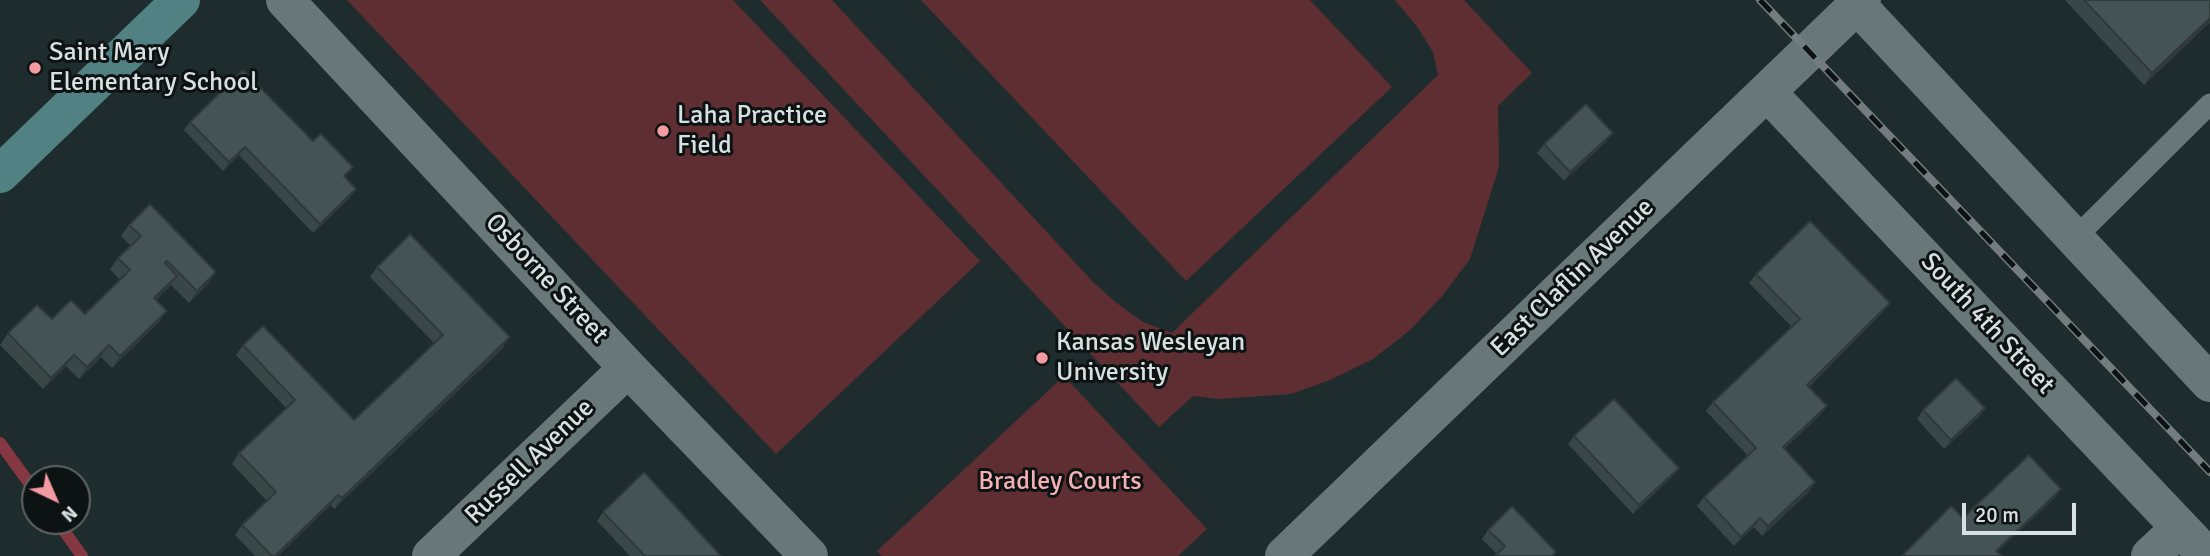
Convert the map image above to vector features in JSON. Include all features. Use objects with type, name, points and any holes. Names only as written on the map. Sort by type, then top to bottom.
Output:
[{"type":"main road","points":[[0,174],[181,0]]},
{"type":"street","name":"Osborne Street","points":[[285,0],[628,368],[809,556]]},
{"type":"street","name":"East Claflin Avenue","points":[[1284,556],[1859,2]]},
{"type":"street","points":[[1859,2],[2210,383]]},
{"type":"street","name":"South 4th Street","points":[[1767,92],[2207,556]]},
{"type":"street","name":"Russell Avenue","points":[[431,556],[628,368]]},
{"type":"street","points":[[2150,556],[2180,528]]},
{"type":"lane","points":[[2075,238],[2210,104]]},
{"type":"green space","name":"Laha Practice Field","points":[[347,0],[733,0],[980,261],[776,454]]},
{"type":"green space","points":[[760,0],[832,0],[1094,283],[1143,322],[1172,333],[1438,75],[1433,52],[1395,0],[1464,0],[1532,73],[1498,106],[1499,167],[1470,259],[1443,295],[1409,331],[1373,359],[1330,380],[1291,394],[1219,399],[1193,396],[1159,427]]},
{"type":"green space","points":[[921,0],[1310,0],[1392,87],[1186,281]]},
{"type":"green space","name":"Bradley Courts","points":[[1064,376],[1207,529],[1178,556],[882,556],[877,551]]},
{"type":"building","points":[[2084,0],[2210,0],[2210,18],[2152,73]]},
{"type":"building","points":[[243,70],[313,141],[321,134],[353,167],[344,176],[356,189],[320,224],[245,147],[229,162],[190,122]]},
{"type":"building","points":[[1586,104],[1613,133],[1570,172],[1544,144]]},
{"type":"building","points":[[150,204],[216,272],[197,291],[167,261],[165,263],[177,276],[154,298],[167,311],[120,356],[109,345],[87,367],[74,355],[51,378],[8,333],[37,305],[52,319],[71,300],[85,314],[130,270],[118,258],[141,236],[129,225]]},
{"type":"building","points":[[1810,221],[1890,303],[1807,385],[1827,406],[1783,447],[1815,482],[1768,526],[1760,518],[1741,537],[1704,497],[1756,448],[1713,402],[1800,319],[1756,274]]},
{"type":"building","points":[[410,234],[510,337],[342,498],[338,495],[272,556],[242,525],[276,492],[239,453],[295,400],[243,345],[263,326],[354,420],[443,335],[377,267]]},
{"type":"building","points":[[1956,378],[1985,408],[1951,440],[1923,410]]},
{"type":"building","points":[[1614,399],[1679,468],[1639,505],[1574,436]]},
{"type":"building","points":[[2029,455],[2061,489],[1996,551],[2002,556],[1902,556],[1951,506],[1963,518]]},
{"type":"building","points":[[644,472],[721,556],[645,556],[603,512]]},
{"type":"building","points":[[1512,506],[1556,552],[1552,556],[1495,556],[1505,546],[1488,530]]},
{"type":"waterway","points":[[0,443],[21,472]]},
{"type":"waterway","points":[[67,535],[82,556]]},
{"type":"railway","points":[[1760,0],[2210,472]]},
{"type":"place","name":"Saint Mary Elementary School","points":[[35,68]]},
{"type":"place","name":"Laha Practice Field","points":[[663,131]]},
{"type":"place","name":"Kansas Wesleyan University","points":[[1042,358]]}]
